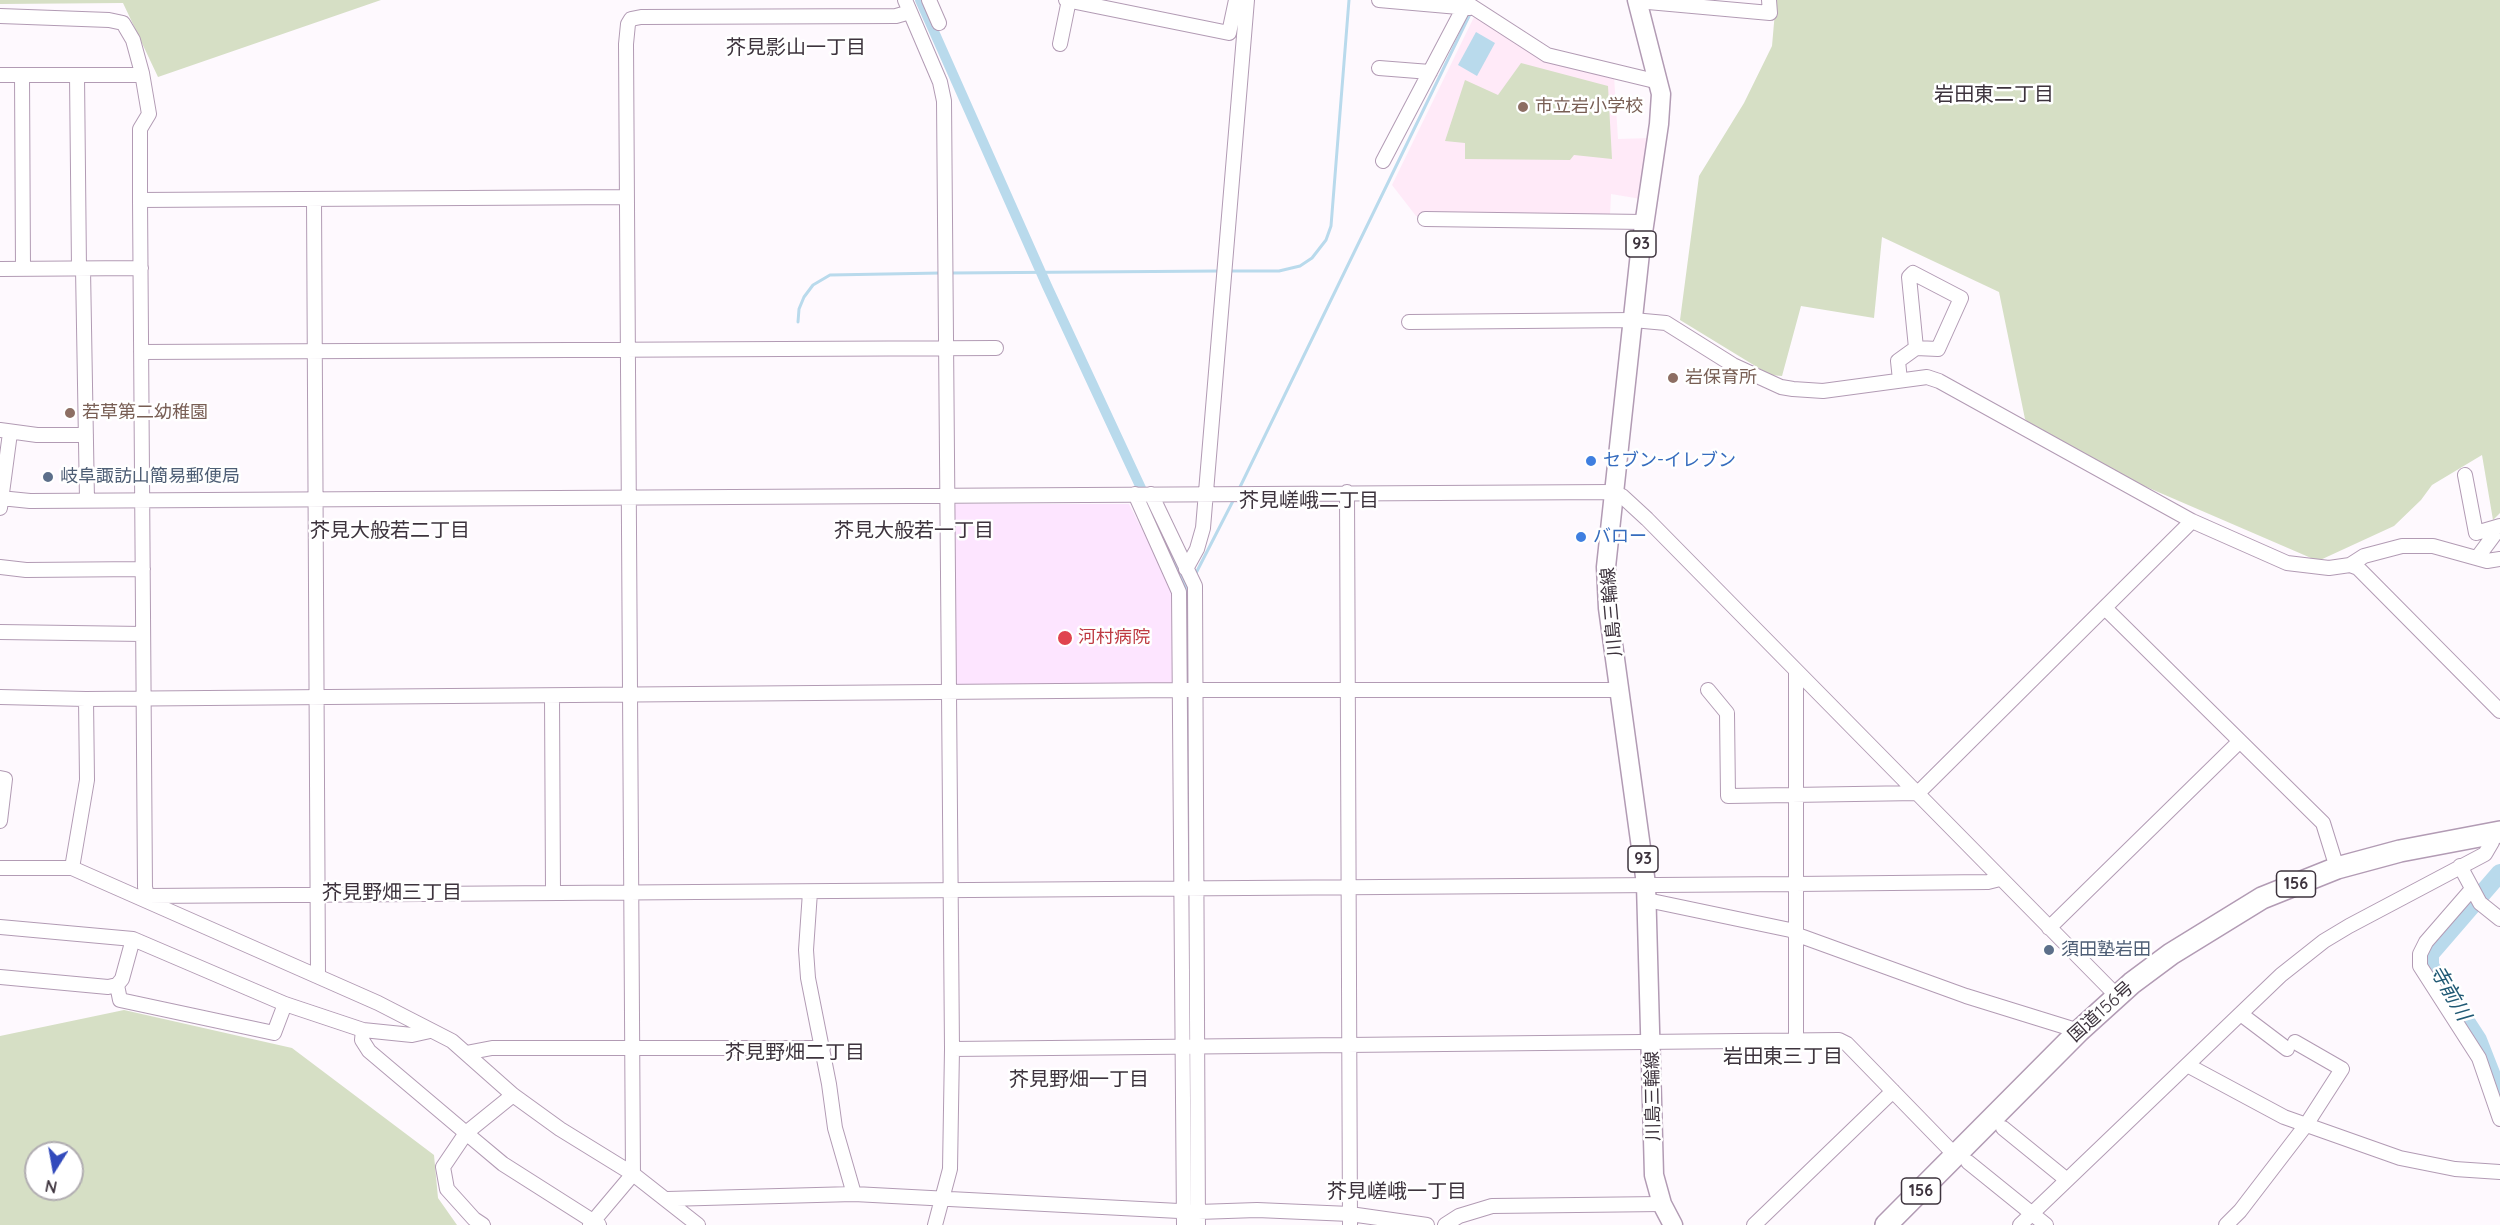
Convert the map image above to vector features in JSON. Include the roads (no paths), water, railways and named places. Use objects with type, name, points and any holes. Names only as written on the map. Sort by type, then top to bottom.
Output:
[{"type":"highway","name":"国道156号","points":[[1886,1225],[1962,1159],[2079,1031],[2117,996],[2171,954],[2262,898],[2337,868],[2400,851],[2496,833]]},
{"type":"main road","name":"川島三輪線","points":[[1637,0],[1659,82],[1659,124],[1644,222],[1612,492],[1606,567],[1608,608],[1646,892],[1654,1175],[1662,1204],[1673,1225]]},
{"type":"street","points":[[929,0],[939,23]]},
{"type":"street","points":[[1060,44],[1068,0],[1229,33],[1236,0]]},
{"type":"street","points":[[1186,569],[1197,549],[1203,528],[1246,0]]},
{"type":"street","points":[[1379,0],[1466,5],[1547,55],[1659,82]]},
{"type":"street","points":[[1637,0],[1728,5],[1770,13],[1769,0]]},
{"type":"street","points":[[1383,161],[1466,5]]},
{"type":"street","points":[[363,1030],[362,1040],[369,1051],[466,1133],[503,1164],[594,1224],[633,1174],[626,44],[632,19],[896,16],[907,6],[940,82],[944,101],[948,348],[949,891],[952,1049],[950,1169],[935,1225]]},
{"type":"street","points":[[0,16],[109,20],[123,23],[133,40],[142,73],[149,114],[140,129],[146,897]]},
{"type":"street","points":[[1379,68],[1430,72]]},
{"type":"street","points":[[0,75],[137,75],[142,73]]},
{"type":"street","points":[[22,75],[23,269]]},
{"type":"street","points":[[77,75],[87,500]]},
{"type":"street","points":[[140,200],[627,197]]},
{"type":"street","points":[[314,199],[318,974]]},
{"type":"street","points":[[1425,219],[1644,222]]},
{"type":"street","points":[[0,269],[141,268]]},
{"type":"street","points":[[1900,380],[1898,361],[1916,348],[1938,349],[1960,298],[1913,273],[1909,277],[1916,348]]},
{"type":"street","points":[[1409,322],[1633,320],[1666,323],[1733,366],[1781,387],[1823,391],[1927,377],[1939,381],[2192,521],[2287,564],[2329,568],[2350,565],[2364,555],[2402,546],[2433,546],[2487,561],[2500,559]]},
{"type":"street","points":[[141,352],[996,348]]},
{"type":"street","points":[[86,435],[5,432],[0,501],[1612,492],[1622,496],[1647,519],[2117,996]]},
{"type":"street","points":[[2465,475],[2476,533],[2500,526]]},
{"type":"street","points":[[1347,492],[1350,1219]]},
{"type":"street","points":[[1135,494],[1179,592],[1182,1046],[1191,1218]]},
{"type":"street","points":[[1151,494],[1195,586],[1199,1045],[1191,1218]]},
{"type":"street","points":[[1708,690],[1727,713],[1728,796],[1918,794],[2192,521]]},
{"type":"street","points":[[2477,558],[2500,526]]},
{"type":"street","points":[[2350,565],[2358,568],[2500,711]]},
{"type":"street","points":[[0,567],[26,570],[143,569]]},
{"type":"street","points":[[2106,609],[2323,823],[2337,868]]},
{"type":"street","points":[[0,632],[143,634]]},
{"type":"street","points":[[1796,671],[1796,1042]]},
{"type":"street","points":[[0,697],[86,699],[949,694],[1180,690],[1620,690]]},
{"type":"street","points":[[552,696],[553,892]]},
{"type":"street","points":[[72,868],[87,780],[86,699]]},
{"type":"street","points":[[2049,928],[2239,742]]},
{"type":"street","points":[[0,778],[5,779],[0,821]]},
{"type":"street","points":[[2020,1225],[2156,1093],[2189,1066],[2281,975],[2324,941],[2484,854],[2496,833]]},
{"type":"street","points":[[2460,866],[2480,903],[2500,919]]},
{"type":"street","points":[[0,868],[72,868],[146,897],[318,974],[452,1041],[513,1095],[560,1129],[633,1174],[698,1225]]},
{"type":"street","points":[[146,897],[1350,887],[1646,892],[1795,884],[1988,882],[2000,879]]},
{"type":"street","points":[[2472,889],[2426,942],[2420,954],[2420,966],[2479,1058],[2500,1119]]},
{"type":"street","points":[[810,892],[806,950],[808,978],[823,1048],[834,1128],[854,1194]]},
{"type":"street","points":[[1646,892],[1795,932],[1966,996],[2079,1031]]},
{"type":"street","points":[[0,927],[133,939],[285,1004],[363,1030],[412,1035],[430,1030]]},
{"type":"street","points":[[0,977],[108,987],[117,985],[122,979],[133,939]]},
{"type":"street","points":[[117,985],[120,1000],[274,1033],[285,1004]]},
{"type":"street","points":[[2226,1225],[2240,1211],[2306,1125],[2342,1069],[2291,1046],[2242,1015]]},
{"type":"street","points":[[952,1049],[1839,1040],[1847,1044],[1962,1159],[2046,1225]]},
{"type":"street","points":[[466,1053],[492,1048],[633,1050],[823,1048]]},
{"type":"street","points":[[2189,1066],[2284,1117],[2400,1158],[2455,1169],[2500,1172]]},
{"type":"street","points":[[1754,1225],[1893,1091]]},
{"type":"street","points":[[483,1225],[474,1219],[447,1189],[443,1167],[466,1133],[513,1095]]},
{"type":"street","points":[[2003,1128],[2067,1180]]},
{"type":"street","points":[[667,1199],[854,1194],[941,1198],[1191,1218],[1257,1210],[1427,1225]]},
{"type":"street","points":[[1444,1225],[1459,1216],[1492,1206],[1662,1204]]},
{"type":"water","points":[[1476,32],[1495,43],[1477,76],[1458,65]]},
{"type":"waterway","points":[[920,0],[1047,286],[1147,501]]},
{"type":"waterway","points":[[1230,271],[1279,271],[1300,266],[1312,258],[1326,240],[1331,226],[1349,0]]},
{"type":"waterway","points":[[1239,489],[1471,12]]},
{"type":"waterway","points":[[951,273],[1220,271]]},
{"type":"waterway","points":[[798,322],[799,309],[804,297],[813,285],[830,275],[941,273]]},
{"type":"waterway","points":[[1194,577],[1235,497]]},
{"type":"waterway","points":[[1165,540],[1186,588],[1189,796]]},
{"type":"waterway","name":"寺前川","points":[[2500,873],[2430,954],[2430,966],[2478,1040],[2500,1096]]},
{"type":"place","name":"市立岩小学校","points":[[1523,107]]},
{"type":"place","name":"岩保育所","points":[[1673,378]]},
{"type":"place","name":"若草第二幼稚園","points":[[70,413]]},
{"type":"place","name":"セブン-イレブン","points":[[1591,461]]},
{"type":"place","name":"岐阜諏訪山簡易郵便局","points":[[48,477]]},
{"type":"place","name":"バロー","points":[[1581,537]]},
{"type":"place","name":"河村病院","points":[[1065,638]]},
{"type":"place","name":"須田塾岩田","points":[[2049,950]]},
{"type":"district","name":"芥見影山一丁目","points":[[796,48]]},
{"type":"district","name":"岩田東二丁目","points":[[1994,95]]},
{"type":"district","name":"芥見嵯峨二丁目","points":[[1309,501]]},
{"type":"district","name":"芥見大般若二丁目","points":[[390,531]]},
{"type":"district","name":"芥見大般若一丁目","points":[[914,531]]},
{"type":"district","name":"芥見野畑三丁目","points":[[392,893]]},
{"type":"district","name":"芥見野畑二丁目","points":[[795,1053]]},
{"type":"district","name":"岩田東三丁目","points":[[1783,1057]]},
{"type":"district","name":"芥見野畑一丁目","points":[[1079,1080]]},
{"type":"district","name":"芥見嵯峨一丁目","points":[[1397,1192]]}]
